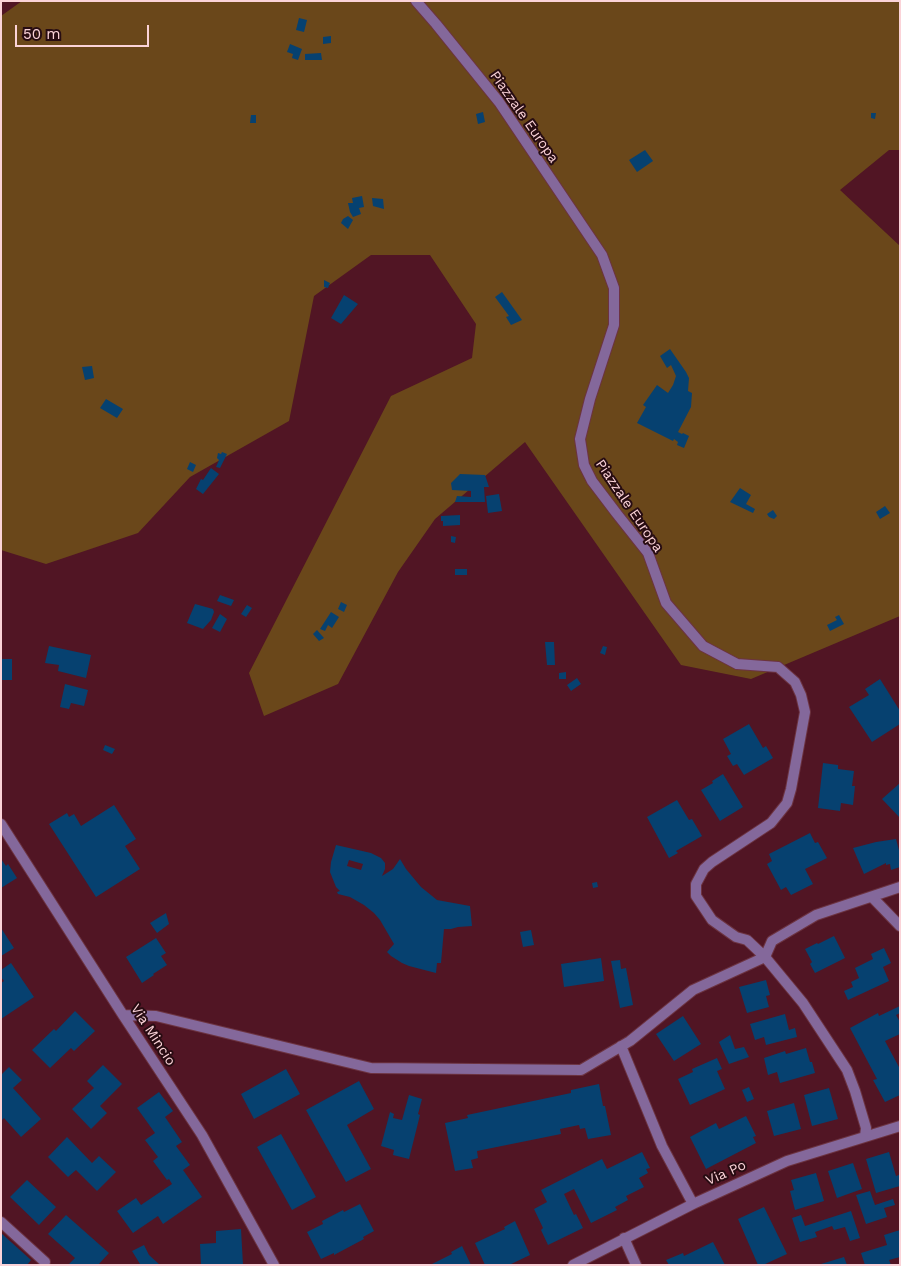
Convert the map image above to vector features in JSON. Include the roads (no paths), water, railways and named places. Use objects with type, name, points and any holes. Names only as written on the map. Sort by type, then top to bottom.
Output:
[{"type":"street","name":"Piazzale Europa","points":[[416,1],[499,102],[602,255],[614,288],[614,325],[590,399],[580,439],[584,465],[592,481],[648,553],[666,603],[703,646],[737,664],[778,667],[795,682],[801,695],[805,712],[791,789],[786,803],[771,823],[704,869],[696,884],[696,896],[712,920],[736,937],[748,940],[765,957],[803,1003],[847,1070],[866,1128],[865,1136]]},
{"type":"street","name":"Via Mincio","points":[[1,824],[202,1135],[274,1265]]},
{"type":"street","points":[[123,1015],[156,1016],[370,1068],[581,1070],[630,1041],[693,990],[765,957],[772,941],[816,914],[900,887]]},
{"type":"street","points":[[872,897],[900,926]]},
{"type":"street","points":[[621,1046],[662,1146],[693,1204]]},
{"type":"street","name":"Via Po","points":[[572,1265],[693,1204],[787,1161],[900,1126]]},
{"type":"street","points":[[1,1222],[45,1262]]},
{"type":"street","points":[[624,1238],[636,1265]]}]
